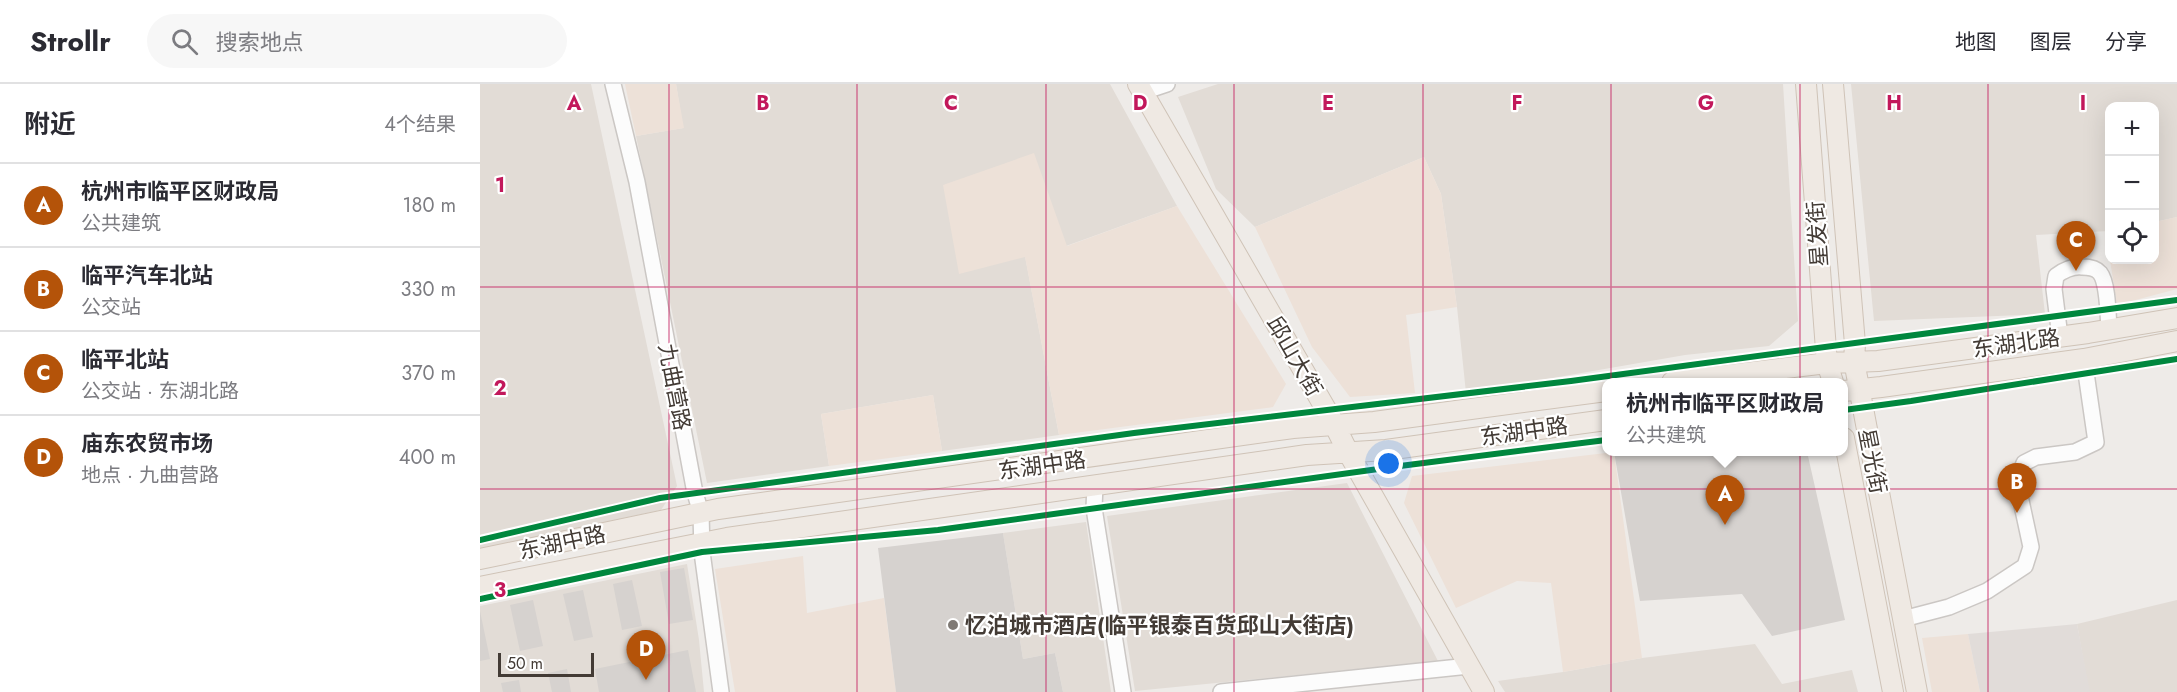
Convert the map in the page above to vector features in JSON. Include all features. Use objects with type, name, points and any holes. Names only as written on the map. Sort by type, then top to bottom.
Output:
[{"type":"main road","name":"星发街","points":[[1806,84],[1827,363],[1832,378]]},
{"type":"main road","name":"星光街","points":[[1833,84],[1855,344],[1851,390],[1903,619],[1917,692]]},
{"type":"main road","name":"邱山大街","points":[[1140,88],[1330,415],[1348,452],[1484,692]]},
{"type":"main road","name":"东湖北路","points":[[1854,361],[1878,361],[2060,337],[2177,318]]},
{"type":"main road","name":"东湖北路","points":[[1851,390],[2084,358],[2177,341]]},
{"type":"main road","points":[[1705,378],[1854,361]]},
{"type":"main road","name":"东湖中路","points":[[480,559],[701,513],[1293,428],[1330,415],[1374,422],[1602,392]]},
{"type":"main road","name":"东湖中路","points":[[480,587],[702,542],[1306,455],[1386,450],[1602,421]]},
{"type":"main road","points":[[1847,456],[1893,692]]},
{"type":"street","name":"九曲营路","points":[[613,84],[637,182],[695,493],[701,513],[702,542],[721,692]]},
{"type":"street","points":[[1140,88],[1167,84]]},
{"type":"street","points":[[2060,337],[2054,289],[2056,276],[2064,270],[2077,266],[2090,267],[2099,273],[2104,282],[2109,330]]},
{"type":"street","points":[[1903,619],[1949,607],[1987,591],[2025,566],[2031,547],[2017,482],[2024,463],[2036,457],[2074,452],[2096,442],[2084,358]]},
{"type":"street","points":[[1095,485],[1094,508],[1123,692]]},
{"type":"street","points":[[1221,692],[1469,666]]},
{"type":"shaded area","points":[[480,84],[591,84],[677,486],[661,510],[480,549]]},
{"type":"shaded area","points":[[625,84],[676,84],[684,128],[636,136]]},
{"type":"shaded area","points":[[676,84],[1110,84],[1177,206],[1066,246],[1025,256],[1059,435],[942,451],[933,395],[821,414],[829,466],[707,483],[636,136],[683,128]]},
{"type":"shaded area","points":[[1218,84],[1783,84],[1798,321],[1769,346],[1685,355],[1466,393],[1441,194],[1424,157],[1255,227],[1216,189],[1178,97]]},
{"type":"shaded area","points":[[1851,84],[2177,84],[2177,217],[2159,221],[2159,102],[2105,102],[2105,231],[2036,235],[2045,314],[1874,321]]},
{"type":"shaded area","points":[[1034,153],[1067,246],[1177,206],[1286,384],[1273,407],[1059,435],[1025,257],[959,274],[943,185]]},
{"type":"shaded area","points":[[1424,157],[1441,194],[1457,307],[1406,315],[1415,393],[1350,397],[1312,347],[1255,227]]},
{"type":"shaded area","points":[[2177,217],[2177,289],[2117,305],[2111,264],[2159,264],[2159,221]]},
{"type":"shaded area","points":[[933,395],[942,451],[829,466],[821,414]]},
{"type":"shaded area","points":[[1602,453],[1602,456],[1615,456],[1642,658],[1563,672],[1551,583],[1517,581],[1456,608],[1404,503],[1412,476]]},
{"type":"shaded area","points":[[1347,483],[1438,661],[1135,691],[1107,516]]},
{"type":"shaded area","points":[[1086,522],[1111,692],[1063,692],[1055,653],[1023,659],[1003,533]]},
{"type":"shaded area","points":[[803,556],[807,613],[884,598],[896,692],[735,692],[715,569]]},
{"type":"shaded area","points":[[687,564],[699,640],[704,692],[480,692],[480,606]]},
{"type":"shaded area","points":[[2177,600],[2177,692],[2089,692],[2077,624]]},
{"type":"shaded area","points":[[2077,624],[2090,692],[1980,692],[1968,634]]},
{"type":"shaded area","points":[[1968,634],[1980,692],[1932,692],[1922,638]]},
{"type":"shaded area","points":[[1755,644],[1782,684],[1852,670],[1858,692],[1505,692],[1498,681],[1642,658]]},
{"type":"building","points":[[1615,456],[1808,456],[1845,620],[1772,636],[1742,594],[1640,601]]},
{"type":"building","name":"忆泊城市酒店(临平银泰百货邱山大街店)","points":[[1003,533],[1023,659],[1055,653],[1063,692],[896,692],[878,548]]},
{"type":"building","points":[[684,568],[693,620],[669,624],[660,572]]},
{"type":"building","points":[[632,580],[642,626],[622,630],[613,584]]},
{"type":"building","points":[[583,590],[593,637],[574,641],[563,594]]},
{"type":"building","points":[[533,600],[543,646],[520,651],[510,605]]},
{"type":"building","points":[[480,611],[490,659],[480,661]]},
{"type":"building","points":[[688,650],[696,692],[599,692],[595,669]]},
{"type":"building","points":[[567,669],[571,692],[552,692],[548,673]]},
{"type":"building","points":[[519,680],[521,692],[503,692],[501,683]]},
{"type":"cycle path","points":[[480,540],[660,498],[1134,433],[1571,381],[2177,300]]},
{"type":"cycle path","points":[[1848,409],[2177,359]]},
{"type":"cycle path","points":[[480,599],[702,552],[938,530],[1602,441]]},
{"type":"place","name":"临平北站","points":[[2076,271]]},
{"type":"place","name":"临平汽车北站","points":[[2017,513]]},
{"type":"place","name":"杭州市临平区财政局","points":[[1725,525]]},
{"type":"place","name":"忆泊城市酒店(临平银泰百货邱山大街店)","points":[[953,625]]},
{"type":"place","name":"庙东农贸市场","points":[[646,680]]}]
